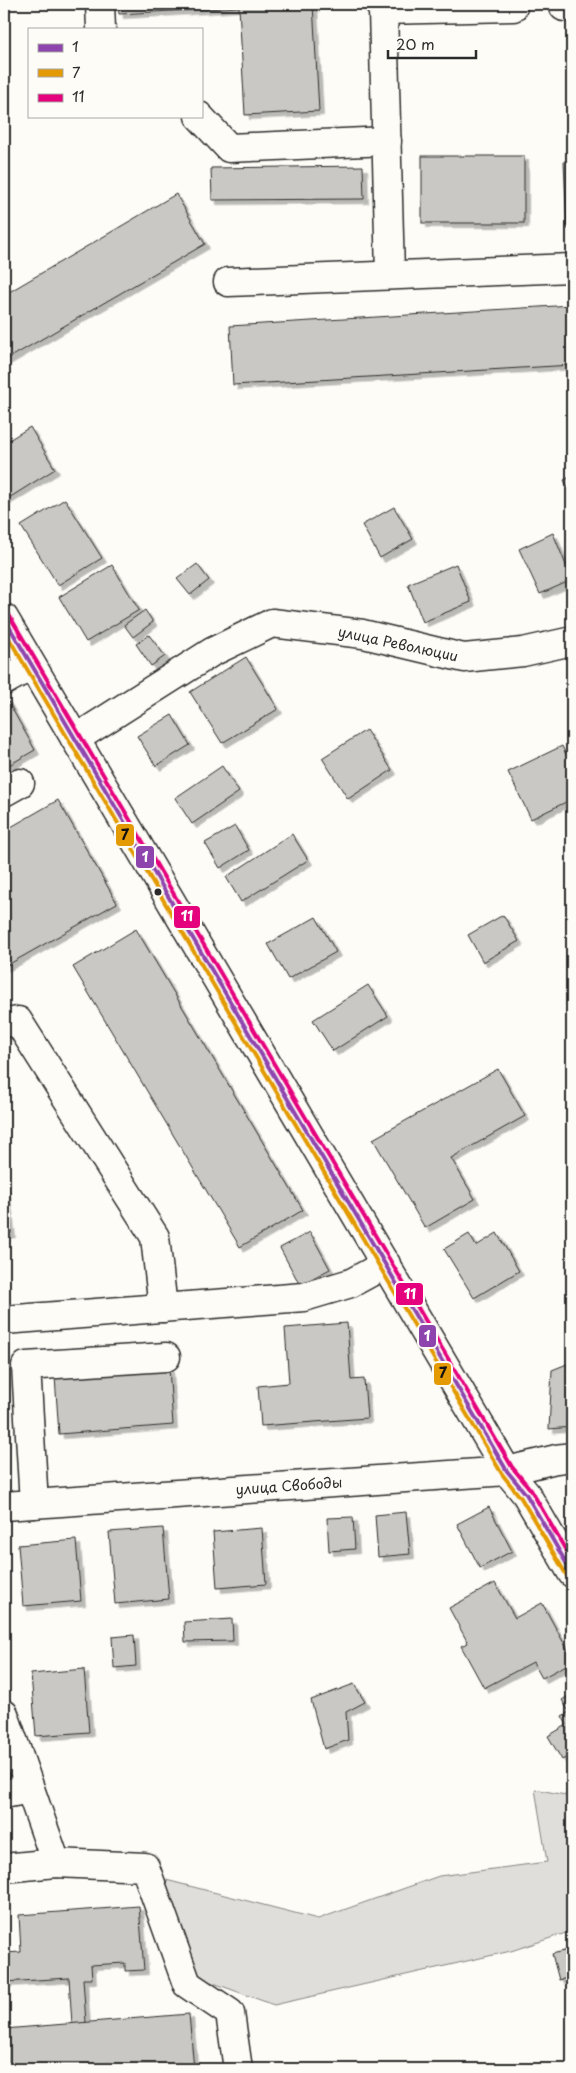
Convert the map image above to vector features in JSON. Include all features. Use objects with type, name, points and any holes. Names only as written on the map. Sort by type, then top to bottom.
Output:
[{"type":"street","points":[[100,4],[101,28]]},
{"type":"street","points":[[390,274],[381,7],[513,7]]},
{"type":"street","points":[[201,118],[229,148],[387,141]]},
{"type":"street","points":[[228,282],[572,268]]},
{"type":"street","points":[[4,618],[507,1471],[526,1494],[572,1573]]},
{"type":"street","name":"улица Революции","points":[[75,739],[212,652],[272,623],[363,634],[464,658],[523,652],[572,641]]},
{"type":"street","points":[[4,681],[31,666]]},
{"type":"street","points":[[4,1023],[18,1021],[155,1237],[163,1308]]},
{"type":"street","points":[[4,1320],[304,1297],[351,1283],[386,1264]]},
{"type":"street","points":[[34,1504],[26,1366],[166,1357]]},
{"type":"street","name":"улица Свободы","points":[[4,1506],[507,1471],[572,1457]]},
{"type":"street","points":[[4,1714],[17,1792],[56,1863]]},
{"type":"street","points":[[4,1868],[56,1863],[146,1867],[187,1984],[230,2013],[238,2069]]},
{"type":"shaded area","points":[[535,1789],[565,1795],[572,1813],[572,1931],[511,1951],[274,2005],[183,1972],[166,1880],[318,1919],[439,1876],[547,1862]]},
{"type":"building","points":[[118,4],[313,4],[319,111],[245,115],[239,7],[119,14]]},
{"type":"building","points":[[422,156],[524,156],[524,223],[422,223]]},
{"type":"building","points":[[564,161],[572,161],[572,228],[567,229]]},
{"type":"building","points":[[363,166],[364,199],[212,200],[211,168]]},
{"type":"building","points":[[176,194],[205,244],[4,361],[4,295]]},
{"type":"building","points":[[572,305],[572,365],[233,385],[230,326]]},
{"type":"building","points":[[30,427],[55,469],[4,501],[4,443]]},
{"type":"building","points":[[572,476],[572,497],[564,480]]},
{"type":"building","points":[[65,499],[102,558],[58,585],[21,526]]},
{"type":"building","points":[[394,507],[413,539],[380,558],[362,525]]},
{"type":"building","points":[[553,533],[572,580],[540,594],[519,549]]},
{"type":"building","points":[[197,564],[209,580],[190,595],[177,579]]},
{"type":"building","points":[[456,564],[471,602],[423,622],[408,584]]},
{"type":"building","points":[[112,565],[139,610],[86,642],[59,597]]},
{"type":"building","points":[[145,610],[153,622],[133,637],[124,625]]},
{"type":"building","points":[[149,635],[165,656],[151,666],[136,644]]},
{"type":"building","points":[[246,657],[278,709],[222,743],[190,692]]},
{"type":"building","points":[[6,698],[35,750],[4,768],[4,699]]},
{"type":"building","points":[[172,715],[190,745],[156,766],[137,736]]},
{"type":"building","points":[[366,730],[392,770],[348,799],[322,758]]},
{"type":"building","points":[[562,746],[572,767],[572,799],[531,819],[508,772]]},
{"type":"building","points":[[222,766],[239,792],[192,824],[175,798]]},
{"type":"building","points":[[58,800],[117,903],[4,967],[4,831]]},
{"type":"building","points":[[235,826],[249,850],[220,868],[205,843]]},
{"type":"building","points":[[292,834],[308,860],[241,902],[226,877]]},
{"type":"building","points":[[503,915],[519,941],[483,962],[468,935]]},
{"type":"building","points":[[316,917],[336,952],[288,979],[268,944]]},
{"type":"building","points":[[136,929],[303,1210],[240,1247],[73,967]]},
{"type":"building","points":[[368,985],[388,1016],[333,1051],[313,1020]]},
{"type":"building","points":[[498,1069],[525,1116],[451,1158],[475,1199],[425,1228],[373,1139]]},
{"type":"building","points":[[4,1176],[11,1233],[4,1234]]},
{"type":"building","points":[[310,1232],[330,1269],[300,1285],[280,1248]]},
{"type":"building","points":[[497,1233],[519,1271],[474,1298],[444,1249],[469,1234],[476,1246]]},
{"type":"building","points":[[347,1323],[351,1380],[364,1379],[367,1418],[261,1426],[258,1386],[289,1383],[285,1328]]},
{"type":"building","points":[[572,1362],[572,1427],[549,1429],[552,1370]]},
{"type":"building","points":[[169,1368],[173,1425],[59,1434],[55,1377]]},
{"type":"building","points":[[489,1507],[512,1551],[480,1568],[457,1524]]},
{"type":"building","points":[[406,1512],[410,1554],[378,1557],[375,1515]]},
{"type":"building","points":[[353,1517],[355,1549],[329,1551],[327,1518]]},
{"type":"building","points":[[163,1528],[169,1599],[115,1604],[109,1532]]},
{"type":"building","points":[[262,1528],[266,1584],[217,1588],[213,1532]]},
{"type":"building","points":[[76,1540],[81,1601],[23,1606],[18,1545]]},
{"type":"building","points":[[495,1583],[515,1618],[542,1603],[572,1658],[572,1662],[542,1678],[533,1662],[484,1688],[461,1646],[468,1643],[449,1608]]},
{"type":"building","points":[[232,1619],[233,1641],[185,1642],[184,1622]]},
{"type":"building","points":[[134,1635],[136,1666],[114,1668],[112,1637]]},
{"type":"building","points":[[84,1669],[89,1732],[36,1736],[31,1674]]},
{"type":"building","points":[[354,1684],[365,1702],[346,1712],[348,1740],[324,1749],[311,1700]]},
{"type":"building","points":[[572,1694],[572,1754],[562,1760],[548,1736],[567,1725],[562,1716],[569,1712],[562,1700]]},
{"type":"building","points":[[139,1906],[144,1970],[125,1971],[125,1963],[91,1965],[92,1979],[83,1979],[86,2023],[72,2024],[69,1978],[4,1982],[4,1953],[21,1952],[19,1915]]},
{"type":"building","points":[[572,1949],[572,1977],[559,1980],[552,1954]]},
{"type":"building","points":[[189,2014],[194,2069],[4,2069],[4,2029]]},
{"type":"transit line","name":"11","points":[[9,615],[512,1467],[531,1490],[572,1561]]},
{"type":"transit line","name":"1","points":[[4,618],[507,1471],[526,1494],[572,1573]]},
{"type":"transit line","name":"7","points":[[4,630],[502,1474],[521,1498],[567,1576]]}]
